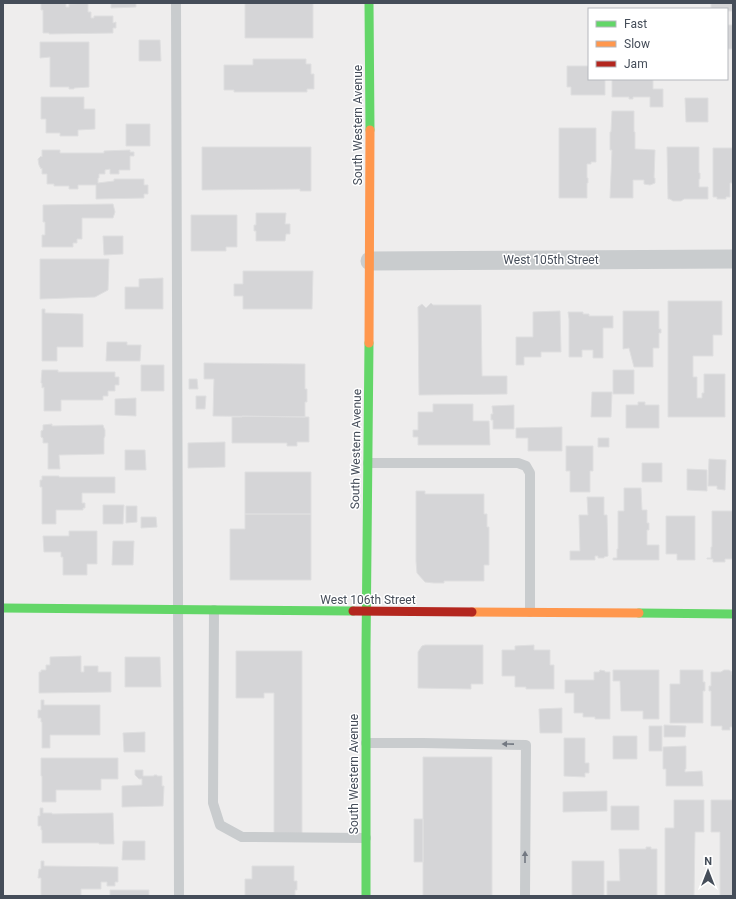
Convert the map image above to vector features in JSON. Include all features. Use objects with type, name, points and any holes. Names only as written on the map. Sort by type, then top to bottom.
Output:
[{"type":"main road","name":"South Western Avenue","points":[[366,896],[366,612],[370,261],[369,3]]},
{"type":"main road","name":"West 106th Street","points":[[3,608],[733,614]]},
{"type":"street","name":"West 105th Street","points":[[370,261],[733,259]]},
{"type":"lane","points":[[176,3],[179,896]]},
{"type":"lane","points":[[368,463],[518,463],[526,466],[530,472],[530,612]]},
{"type":"lane","points":[[214,610],[213,803],[220,825],[242,837],[366,838]]},
{"type":"lane","points":[[366,743],[423,742],[526,744],[525,896]]},
{"type":"building","points":[[41,3],[66,3],[66,7],[69,7],[69,4],[88,3],[88,12],[91,12],[91,18],[94,18],[94,16],[113,16],[113,23],[116,22],[116,28],[113,28],[113,33],[43,33],[43,10],[41,10]]},
{"type":"building","points":[[111,3],[136,3],[136,7],[111,8]]},
{"type":"building","points":[[245,3],[313,3],[313,38],[245,38]]},
{"type":"building","points":[[711,3],[733,3],[733,11],[728,11],[728,8],[711,8]]},
{"type":"building","points":[[728,25],[733,25],[733,49],[728,49]]},
{"type":"building","points":[[139,40],[160,40],[161,61],[139,61]]},
{"type":"building","points":[[40,42],[89,42],[89,87],[69,89],[69,87],[50,87],[50,57],[40,58]]},
{"type":"building","points":[[253,59],[306,59],[306,64],[311,64],[311,74],[314,74],[314,89],[307,89],[307,92],[234,92],[234,90],[224,90],[224,65],[253,65]]},
{"type":"building","points":[[567,66],[588,66],[588,80],[605,80],[605,95],[571,95],[571,87],[567,87]]},
{"type":"building","points":[[612,80],[653,80],[653,89],[663,89],[663,107],[650,107],[650,97],[633,97],[633,99],[629,99],[629,97],[612,97]]},
{"type":"building","points":[[41,97],[84,97],[84,109],[95,109],[95,129],[78,130],[78,136],[60,136],[60,133],[46,133],[46,119],[41,119]]},
{"type":"building","points":[[685,98],[708,98],[708,122],[686,122]]},
{"type":"building","points":[[612,111],[634,111],[635,149],[655,150],[655,183],[650,185],[644,184],[644,180],[633,180],[633,198],[610,198],[612,150],[610,150],[610,132]]},
{"type":"building","points":[[126,124],[150,124],[150,146],[126,146]]},
{"type":"building","points":[[559,128],[596,128],[596,162],[587,164],[587,198],[559,198]]},
{"type":"building","points":[[202,147],[311,147],[311,191],[300,191],[300,189],[202,190]]},
{"type":"building","points":[[667,147],[699,147],[699,187],[708,187],[708,199],[684,199],[681,201],[673,201],[668,199]]},
{"type":"building","points":[[713,148],[733,148],[733,183],[730,183],[730,197],[726,197],[726,199],[717,199],[717,197],[713,197]]},
{"type":"building","points":[[42,150],[60,150],[60,153],[104,153],[104,151],[130,150],[130,152],[134,152],[134,156],[130,156],[130,170],[119,170],[119,174],[110,174],[110,169],[105,170],[105,174],[99,174],[98,183],[114,181],[114,179],[144,179],[144,185],[148,185],[148,194],[144,194],[144,198],[96,199],[96,185],[78,185],[78,189],[69,189],[69,186],[54,186],[54,184],[47,184],[47,174],[42,174],[42,168],[41,169],[39,165],[38,159],[41,156],[42,157]]},
{"type":"building","points":[[113,204],[115,212],[113,218],[82,218],[82,239],[77,239],[77,243],[73,243],[73,247],[42,247],[42,235],[45,235],[43,205]]},
{"type":"building","points":[[256,213],[286,213],[285,224],[290,224],[290,234],[286,234],[285,241],[256,241],[256,231],[254,231],[254,225],[256,225]]},
{"type":"building","points":[[191,215],[237,215],[237,247],[226,247],[226,251],[191,251]]},
{"type":"building","points":[[103,236],[123,236],[123,254],[104,255]]},
{"type":"building","points":[[40,259],[109,259],[108,290],[95,297],[40,299]]},
{"type":"building","points":[[243,271],[313,271],[312,309],[243,309],[243,296],[234,296],[234,284],[243,284]]},
{"type":"building","points":[[163,278],[163,309],[125,309],[125,287],[139,287],[139,279]]},
{"type":"building","points":[[668,301],[722,301],[722,335],[713,335],[713,356],[693,356],[693,377],[697,377],[697,398],[702,398],[702,393],[704,393],[704,374],[725,374],[725,417],[668,417]]},
{"type":"building","points":[[431,303],[433,305],[481,305],[482,376],[507,376],[507,394],[419,395],[418,307],[422,304],[426,308]]},
{"type":"building","points":[[42,309],[45,309],[45,313],[83,314],[83,347],[57,347],[57,361],[42,361]]},
{"type":"building","points":[[560,311],[561,352],[541,352],[541,357],[524,357],[524,365],[516,365],[516,337],[533,337],[533,312]]},
{"type":"building","points":[[623,311],[659,311],[659,329],[661,329],[661,333],[659,333],[659,348],[653,348],[653,367],[634,367],[629,348],[623,349]]},
{"type":"building","points":[[568,312],[583,312],[583,314],[589,314],[589,316],[613,316],[613,328],[603,328],[603,358],[593,358],[593,350],[582,350],[582,357],[569,357]]},
{"type":"building","points":[[107,342],[127,342],[127,345],[141,345],[140,361],[106,361]]},
{"type":"building","points":[[204,363],[305,364],[305,389],[307,389],[307,402],[305,402],[305,417],[213,416],[214,379],[204,379]]},
{"type":"building","points":[[141,365],[164,365],[164,391],[141,391]]},
{"type":"building","points":[[42,370],[58,370],[58,372],[115,372],[115,377],[119,377],[119,385],[115,385],[115,391],[108,391],[108,396],[103,396],[103,400],[61,400],[61,411],[44,411],[44,387],[42,388],[41,383]]},
{"type":"building","points":[[613,370],[634,370],[634,394],[613,394]]},
{"type":"building","points":[[189,379],[197,379],[198,389],[189,389]]},
{"type":"building","points":[[592,392],[612,392],[611,417],[591,417]]},
{"type":"building","points":[[196,396],[206,396],[205,409],[196,409]]},
{"type":"building","points":[[136,398],[136,416],[115,415],[115,399]]},
{"type":"building","points":[[638,402],[645,402],[645,405],[659,405],[659,428],[626,428],[626,405],[638,405]]},
{"type":"building","points":[[433,404],[473,404],[473,421],[489,421],[490,445],[418,445],[418,437],[413,437],[413,430],[418,430],[418,412],[433,412]]},
{"type":"building","points":[[514,405],[514,429],[493,429],[493,420],[491,420],[491,414],[493,414],[492,406]]},
{"type":"building","points":[[232,417],[309,417],[309,442],[297,442],[297,446],[287,446],[287,443],[232,443]]},
{"type":"building","points":[[52,424],[52,426],[103,425],[105,430],[104,454],[59,455],[60,469],[48,469],[48,443],[43,443],[41,431],[43,430],[43,425]]},
{"type":"building","points":[[562,427],[562,451],[528,451],[528,438],[516,438],[516,428]]},
{"type":"building","points":[[598,438],[609,438],[609,447],[598,447]]},
{"type":"building","points":[[225,442],[225,467],[188,468],[188,443]]},
{"type":"building","points":[[566,446],[593,446],[593,471],[590,471],[590,492],[570,492],[570,471],[566,471]]},
{"type":"building","points":[[125,450],[145,450],[146,470],[125,470]]},
{"type":"building","points":[[709,459],[726,460],[725,490],[717,489],[717,486],[708,486]]},
{"type":"building","points":[[642,463],[662,463],[662,482],[642,482]]},
{"type":"building","points":[[687,469],[707,470],[707,491],[687,490]]},
{"type":"building","points":[[245,472],[311,472],[311,514],[245,514]]},
{"type":"building","points":[[42,476],[115,477],[115,493],[82,493],[82,503],[85,503],[85,508],[83,508],[83,510],[56,510],[56,524],[42,524],[42,487],[40,487],[40,480],[42,480]]},
{"type":"building","points":[[624,488],[641,488],[642,510],[647,510],[647,523],[649,523],[649,530],[647,530],[647,545],[659,545],[659,560],[613,560],[613,558],[617,558],[618,511],[624,511]]},
{"type":"building","points":[[416,491],[425,491],[425,494],[484,494],[484,514],[487,514],[487,527],[489,527],[489,565],[484,565],[484,581],[444,581],[444,583],[425,582],[417,573]]},
{"type":"building","points":[[587,497],[604,497],[604,515],[607,515],[608,556],[598,558],[598,556],[595,556],[595,560],[570,560],[570,551],[580,551],[579,515],[588,515]]},
{"type":"building","points":[[103,505],[124,505],[123,524],[103,524]]},
{"type":"building","points":[[126,506],[137,506],[137,522],[126,523]]},
{"type":"building","points":[[712,511],[733,511],[733,559],[725,559],[725,562],[713,562],[713,559],[707,559],[711,558]]},
{"type":"building","points":[[245,514],[311,514],[311,580],[230,580],[230,529],[245,529]]},
{"type":"building","points":[[666,516],[695,516],[695,560],[677,560],[677,554],[666,554]]},
{"type":"building","points":[[141,517],[156,517],[157,527],[141,528]]},
{"type":"building","points":[[69,531],[97,531],[97,564],[87,564],[87,575],[63,575],[63,557],[61,557],[61,552],[44,552],[43,536],[69,536]]},
{"type":"building","points":[[113,541],[134,541],[133,565],[112,565]]},
{"type":"building","points":[[483,645],[483,684],[471,684],[471,689],[418,688],[418,652],[422,646]]},
{"type":"building","points":[[534,645],[534,650],[550,650],[550,665],[554,665],[554,689],[526,689],[526,687],[515,687],[515,676],[502,676],[502,650],[515,650],[515,646]]},
{"type":"building","points":[[236,651],[302,651],[302,834],[274,833],[274,693],[264,693],[264,698],[236,698]]},
{"type":"building","points":[[81,656],[81,672],[84,672],[84,666],[98,666],[98,672],[111,672],[111,692],[39,693],[39,672],[41,672],[41,670],[46,670],[46,665],[50,665],[50,657]]},
{"type":"building","points":[[125,657],[160,657],[161,687],[125,687]]},
{"type":"building","points":[[600,670],[610,672],[610,719],[583,717],[583,713],[574,713],[574,693],[565,693],[565,680],[594,680],[594,672],[599,672]]},
{"type":"building","points":[[613,670],[659,670],[659,719],[643,719],[643,711],[621,711],[620,681],[613,681]]},
{"type":"building","points":[[680,670],[703,670],[705,691],[703,691],[703,723],[670,723],[670,684],[680,684]]},
{"type":"building","points":[[724,670],[729,670],[733,675],[733,727],[730,727],[730,730],[722,730],[722,726],[711,726],[711,691],[709,691],[709,686],[711,686],[711,672],[721,672]]},
{"type":"building","points":[[41,700],[44,700],[44,705],[100,705],[100,735],[50,735],[50,748],[42,748],[42,722],[41,718],[38,718],[38,710],[41,710]]},
{"type":"building","points":[[562,708],[562,733],[540,733],[539,709]]},
{"type":"building","points":[[664,725],[686,726],[685,737],[664,737]]},
{"type":"building","points":[[649,726],[662,726],[662,751],[649,751]]},
{"type":"building","points":[[145,732],[145,752],[124,752],[123,733]]},
{"type":"building","points":[[613,736],[637,736],[637,759],[613,759]]},
{"type":"building","points":[[564,738],[585,738],[585,763],[589,763],[589,773],[585,773],[585,777],[564,776]]},
{"type":"building","points":[[686,746],[685,772],[702,771],[703,786],[666,786],[666,769],[663,769],[663,747]]},
{"type":"building","points":[[423,757],[492,757],[492,896],[423,896]]},
{"type":"building","points":[[41,758],[118,758],[118,779],[101,779],[101,790],[56,790],[56,802],[42,802]]},
{"type":"building","points":[[135,770],[143,770],[143,776],[162,776],[162,786],[164,786],[163,806],[122,807],[122,786],[142,785],[142,779],[139,779],[135,775]]},
{"type":"building","points":[[607,791],[607,811],[563,812],[563,792]]},
{"type":"building","points":[[674,800],[704,800],[704,832],[695,832],[694,896],[665,896],[665,828],[674,828]]},
{"type":"building","points":[[711,800],[733,800],[733,896],[720,896],[720,832],[711,832]]},
{"type":"building","points":[[611,806],[639,806],[639,830],[611,830]]},
{"type":"building","points":[[40,808],[43,808],[43,813],[52,814],[113,813],[114,844],[42,843],[42,830],[41,826],[38,826]]},
{"type":"building","points":[[414,819],[423,819],[423,862],[414,862]]},
{"type":"building","points":[[123,841],[145,841],[145,860],[122,860]]},
{"type":"building","points":[[646,847],[657,849],[657,896],[607,896],[607,881],[620,881],[619,849],[646,849]]},
{"type":"building","points":[[41,861],[44,861],[44,866],[118,867],[118,882],[115,882],[115,886],[107,886],[107,882],[101,882],[101,889],[81,889],[81,896],[41,896],[41,878],[38,878],[39,869],[41,869]]},
{"type":"building","points":[[572,861],[604,861],[604,896],[572,896]]},
{"type":"building","points":[[252,866],[294,866],[294,881],[297,881],[295,896],[245,896],[245,879],[252,879]]},
{"type":"building","points":[[110,890],[149,890],[149,896],[110,896]]},
{"type":"traffic: fast","points":[[369,3],[370,130]]},
{"type":"traffic: fast","points":[[366,896],[366,649],[369,343]]},
{"type":"traffic: fast","points":[[3,608],[353,611]]},
{"type":"traffic: fast","points":[[639,613],[733,614]]},
{"type":"traffic: slow","points":[[369,343],[370,130]]},
{"type":"traffic: slow","points":[[472,612],[639,613]]},
{"type":"traffic: jam","points":[[353,611],[472,612]]}]
